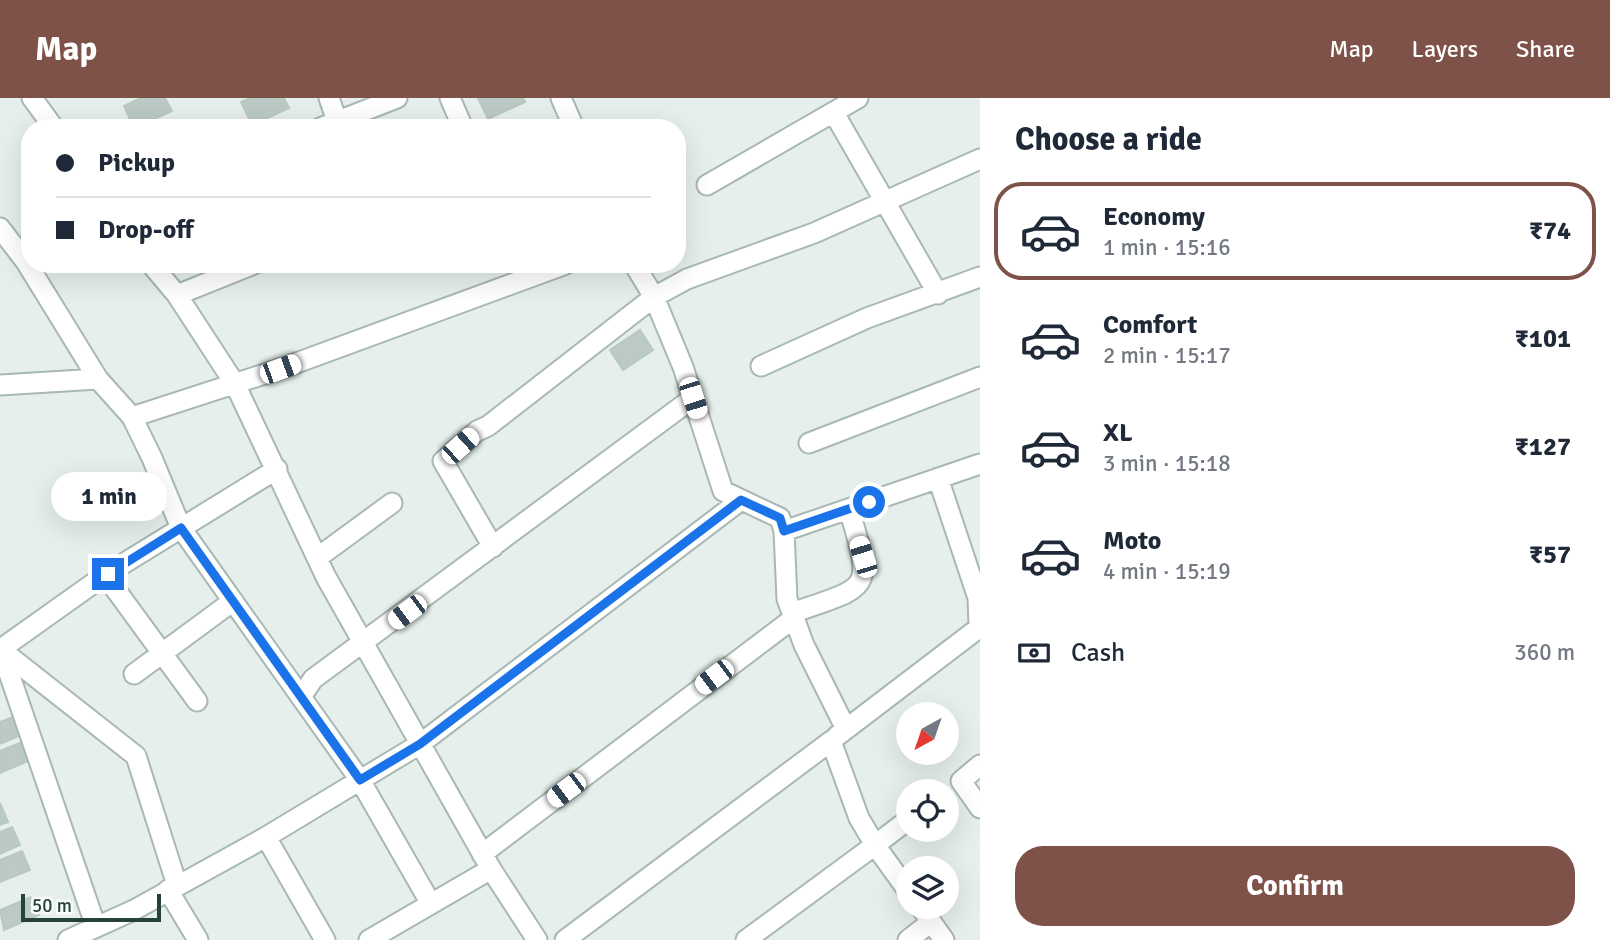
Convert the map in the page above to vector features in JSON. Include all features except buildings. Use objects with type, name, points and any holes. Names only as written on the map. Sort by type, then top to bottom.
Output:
[{"type":"street","points":[[328,119],[329,98]]},
{"type":"street","points":[[343,119],[397,98]]},
{"type":"street","points":[[450,98],[459,119]]},
{"type":"street","points":[[561,98],[570,119]]},
{"type":"street","points":[[707,185],[858,98]]},
{"type":"street","points":[[38,100],[49,119]]},
{"type":"street","points":[[834,113],[938,294]]},
{"type":"street","points":[[493,547],[443,461],[477,430],[488,426],[654,297],[687,279],[814,233],[980,159]]},
{"type":"street","points":[[0,228],[21,255]]},
{"type":"street","points":[[33,273],[98,379],[132,417],[181,528],[360,780],[431,904]]},
{"type":"street","points":[[159,273],[177,295],[235,384],[317,558],[486,862],[537,940]]},
{"type":"street","points":[[177,295],[232,273]]},
{"type":"street","points":[[132,417],[235,384],[519,273]]},
{"type":"street","points":[[639,273],[654,297],[693,398],[723,491],[780,518],[784,531],[786,599],[838,735],[859,818],[896,874]]},
{"type":"street","points":[[761,366],[867,318],[980,277]]},
{"type":"street","points":[[809,443],[980,377]]},
{"type":"street","points":[[0,385],[98,379]]},
{"type":"street","points":[[301,697],[313,679],[364,644],[693,398]]},
{"type":"street","points":[[784,531],[980,464]]},
{"type":"street","points":[[0,649],[105,575],[276,469]]},
{"type":"street","points":[[565,940],[980,626],[978,598],[938,478]]},
{"type":"street","points":[[68,940],[173,888],[266,837],[420,744],[741,500]]},
{"type":"street","points":[[317,558],[392,503]]},
{"type":"street","points":[[369,940],[431,904],[486,862],[793,616],[858,586],[865,573],[849,509]]},
{"type":"street","points":[[105,575],[197,701]]},
{"type":"street","points":[[134,674],[233,601]]},
{"type":"street","points":[[0,649],[136,756],[173,888],[198,940]]},
{"type":"street","points":[[0,649],[96,927]]},
{"type":"street","points":[[959,782],[980,765]]},
{"type":"street","points":[[959,790],[980,808]]},
{"type":"street","points":[[746,940],[896,829]]},
{"type":"street","points":[[266,837],[325,940]]},
{"type":"street","points":[[908,940],[922,919]]},
{"type":"street","points":[[929,919],[944,940]]},
{"type":"route","points":[[108,574],[181,528],[360,780],[420,744],[741,500],[780,518],[784,531],[869,502]]}]
